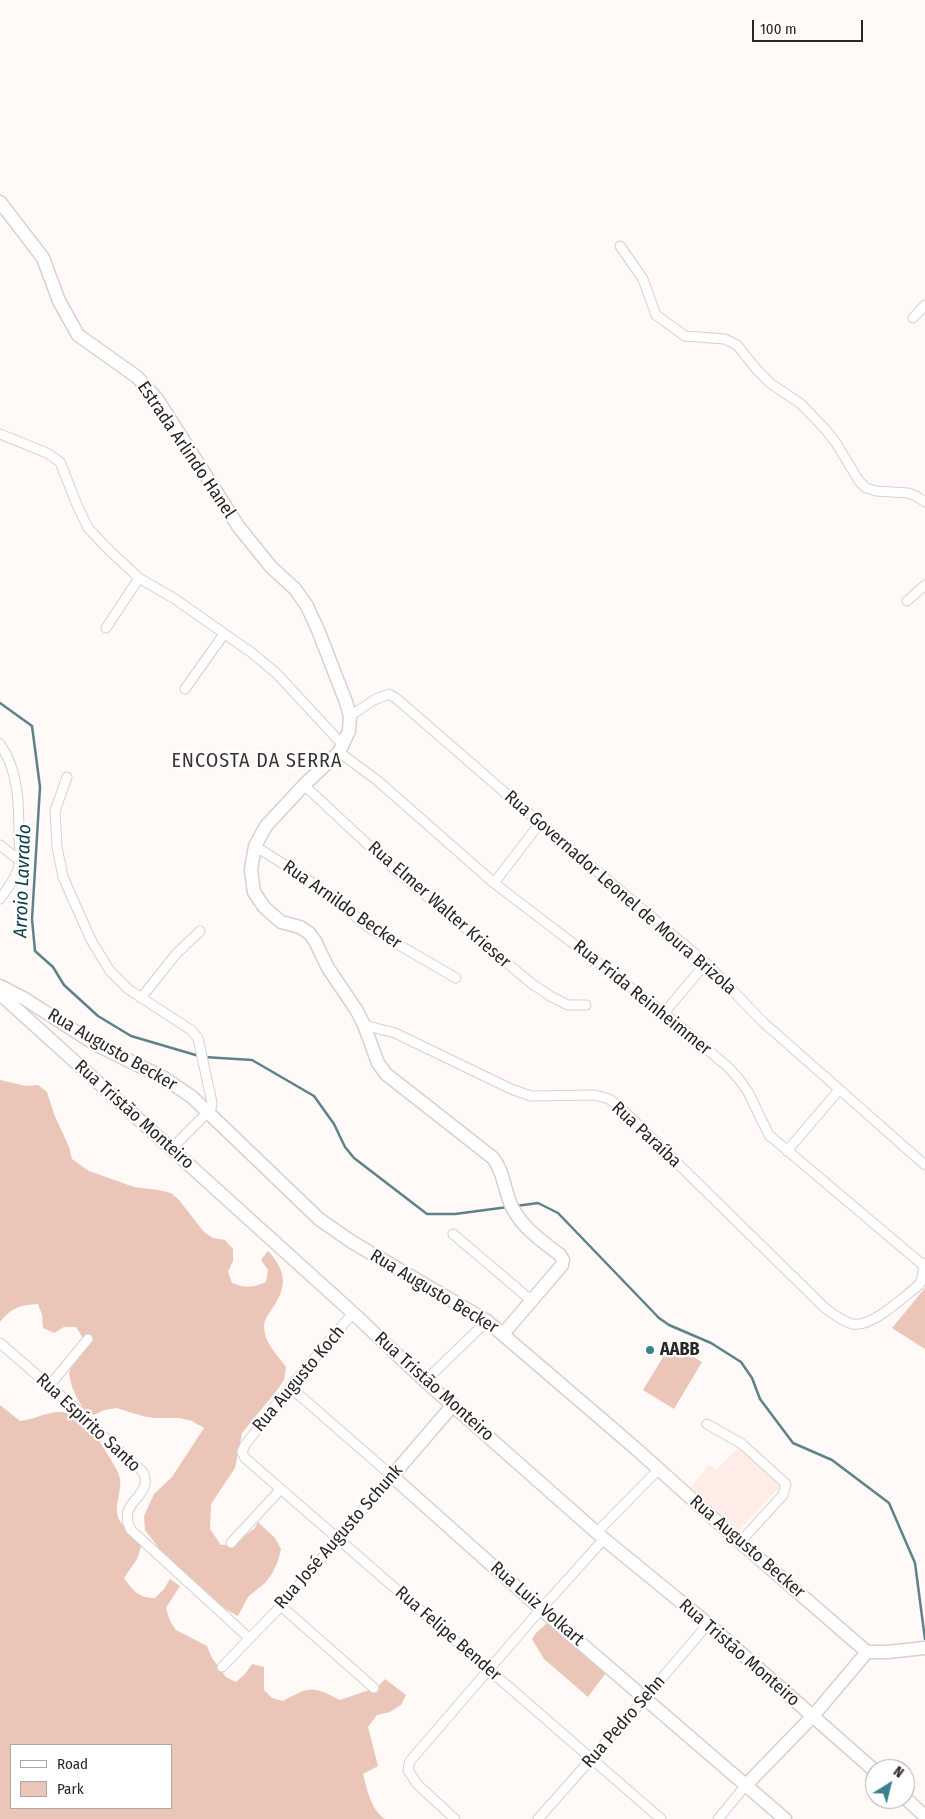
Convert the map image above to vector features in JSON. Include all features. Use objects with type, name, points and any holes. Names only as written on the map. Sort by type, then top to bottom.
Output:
[{"type":"street","name":"Estrada Arlindo Hanel","points":[[0,202],[43,258],[59,300],[78,336],[137,377],[157,399],[238,526],[271,567],[295,589],[307,606],[336,675],[350,716]]},
{"type":"street","points":[[620,246],[643,279],[656,315],[685,336],[725,339],[737,345],[770,384],[801,404],[826,430],[859,482],[866,488],[876,491],[908,493],[925,502]]},
{"type":"street","points":[[913,318],[925,305]]},
{"type":"street","name":"Rua Frida Reinheimmer","points":[[0,434],[47,453],[60,462],[88,528],[139,578],[175,600],[252,653],[276,672],[341,748],[494,883],[664,1013],[728,1067],[748,1092],[768,1135],[924,1264]]},
{"type":"street","points":[[106,628],[139,578]]},
{"type":"street","points":[[907,601],[925,585]]},
{"type":"street","points":[[185,689],[224,634]]},
{"type":"street","name":"Rua Governador Leonel de Moura Brizola","points":[[350,716],[374,700],[388,694],[398,699],[540,823],[706,963],[763,1022],[925,1165]]},
{"type":"street","points":[[350,716],[349,731],[341,748],[266,826],[255,846],[252,870],[254,892],[264,907],[281,922],[300,927],[309,933],[315,941],[328,968],[357,1011],[378,1063],[386,1074],[493,1158],[498,1165],[511,1203],[531,1233],[560,1255],[563,1260],[562,1265],[503,1334]]},
{"type":"street","points":[[0,744],[12,767],[19,803],[20,861],[16,875],[0,899]]},
{"type":"street","points":[[67,777],[55,811],[57,847],[63,877],[91,940],[110,971],[128,990],[191,1030],[198,1038],[212,1103],[208,1112],[171,1149]]},
{"type":"street","name":"Rua Elmer Walter Krieser","points":[[304,785],[394,869],[531,983],[550,996],[568,1004],[586,1005]]},
{"type":"street","points":[[494,883],[540,823]]},
{"type":"street","points":[[0,845],[20,861]]},
{"type":"street","name":"Rua Arnildo Becker","points":[[255,846],[307,879],[340,903],[368,927],[456,978]]},
{"type":"street","points":[[141,998],[176,954],[200,932]]},
{"type":"street","points":[[664,1013],[706,963]]},
{"type":"street","name":"Rua Augusto Becker","points":[[0,986],[25,999],[95,1044],[164,1078],[192,1097],[319,1219],[352,1242],[487,1321],[866,1652]]},
{"type":"street","name":"Rua Tristão Monteiro","points":[[0,994],[353,1313],[453,1406],[601,1535],[708,1624],[865,1762]]},
{"type":"street","name":"Rua Paraíba","points":[[364,1025],[395,1033],[511,1089],[530,1096],[595,1095],[609,1099],[620,1107],[825,1308],[841,1320],[853,1324],[874,1319],[919,1285],[923,1280],[924,1264]]},
{"type":"street","points":[[788,1152],[839,1090]]},
{"type":"street","points":[[453,1234],[532,1301]]},
{"type":"street","name":"Rua Augusto Koch","points":[[245,1445],[290,1387],[353,1313]]},
{"type":"street","points":[[425,1381],[487,1321]]},
{"type":"street","points":[[49,1386],[88,1339]]},
{"type":"street","name":"Rua Espírito Santo","points":[[0,1343],[82,1414],[143,1472],[146,1478],[146,1485],[128,1510],[126,1516],[126,1521],[131,1530],[249,1638]]},
{"type":"street","name":"Rua Luiz Volkart","points":[[290,1387],[541,1609],[785,1819]]},
{"type":"street","name":"Rua José Augusto Schunk","points":[[222,1667],[281,1606],[453,1406]]},
{"type":"street","points":[[706,1424],[742,1444],[786,1484],[783,1495],[740,1542]]},
{"type":"street","name":"Rua Felipe Bender","points":[[245,1445],[242,1452],[245,1458],[280,1490],[661,1819]]},
{"type":"street","points":[[455,1819],[417,1784],[408,1770],[410,1762],[490,1670],[658,1469]]},
{"type":"street","points":[[231,1543],[280,1490]]},
{"type":"street","points":[[281,1606],[374,1688]]},
{"type":"street","name":"Rua Pedro Sehn","points":[[538,1819],[708,1624]]},
{"type":"street","points":[[718,1819],[746,1785],[813,1716],[866,1652],[887,1652],[921,1648]]},
{"type":"street","points":[[915,1807],[925,1816]]},
{"type":"shaded area","points":[[739,1447],[781,1486],[739,1530],[692,1487],[708,1465],[716,1470]]},
{"type":"green space","points":[[0,1080],[26,1086],[38,1085],[47,1092],[72,1159],[89,1171],[134,1187],[171,1193],[179,1200],[204,1232],[213,1238],[225,1240],[233,1249],[233,1261],[228,1272],[232,1283],[249,1287],[266,1282],[268,1270],[261,1260],[268,1251],[278,1264],[283,1277],[283,1284],[264,1326],[266,1338],[286,1367],[284,1380],[242,1433],[235,1468],[211,1504],[210,1529],[221,1545],[234,1544],[255,1528],[258,1522],[275,1538],[281,1549],[273,1572],[266,1582],[248,1597],[238,1616],[214,1603],[160,1550],[145,1530],[144,1516],[154,1494],[172,1477],[204,1428],[192,1421],[180,1418],[154,1418],[117,1408],[104,1410],[94,1415],[83,1408],[77,1398],[69,1373],[83,1338],[76,1327],[64,1327],[54,1333],[43,1328],[42,1315],[38,1304],[16,1308],[8,1313],[0,1322]]},
{"type":"green space","points":[[925,1288],[925,1349],[892,1328]]},
{"type":"green space","points":[[671,1344],[702,1362],[674,1409],[643,1390]]},
{"type":"green space","points":[[0,1405],[20,1421],[57,1412],[66,1413],[82,1421],[95,1435],[110,1458],[120,1479],[117,1507],[119,1520],[136,1537],[141,1547],[137,1559],[124,1578],[137,1593],[149,1598],[155,1598],[170,1579],[180,1586],[166,1608],[170,1621],[176,1630],[207,1646],[212,1658],[226,1677],[236,1682],[252,1664],[264,1667],[264,1690],[272,1698],[283,1701],[306,1690],[317,1690],[340,1700],[378,1687],[385,1679],[406,1695],[401,1705],[390,1712],[377,1715],[368,1727],[378,1766],[363,1774],[373,1805],[385,1819],[0,1819]]},
{"type":"green space","points":[[549,1621],[608,1670],[588,1697],[544,1659],[532,1639]]},
{"type":"waterway","name":"Arroio Lavrado","points":[[0,703],[32,726],[40,787],[32,919],[35,951],[53,967],[64,985],[98,1016],[131,1036],[199,1056]]},
{"type":"waterway","name":"Arroio Lavrado","points":[[204,1057],[252,1060],[314,1096],[334,1124],[345,1147],[354,1158],[427,1214],[455,1214],[508,1207]]},
{"type":"waterway","points":[[516,1206],[538,1203],[558,1213],[659,1318],[669,1325],[711,1343],[741,1362],[752,1378],[760,1399],[793,1443],[832,1460],[889,1503],[915,1563],[925,1639]]},
{"type":"place","name":"AABB","points":[[650,1350]]},
{"type":"district","name":"ENCOSTA DA SERRA","points":[[257,761]]}]
